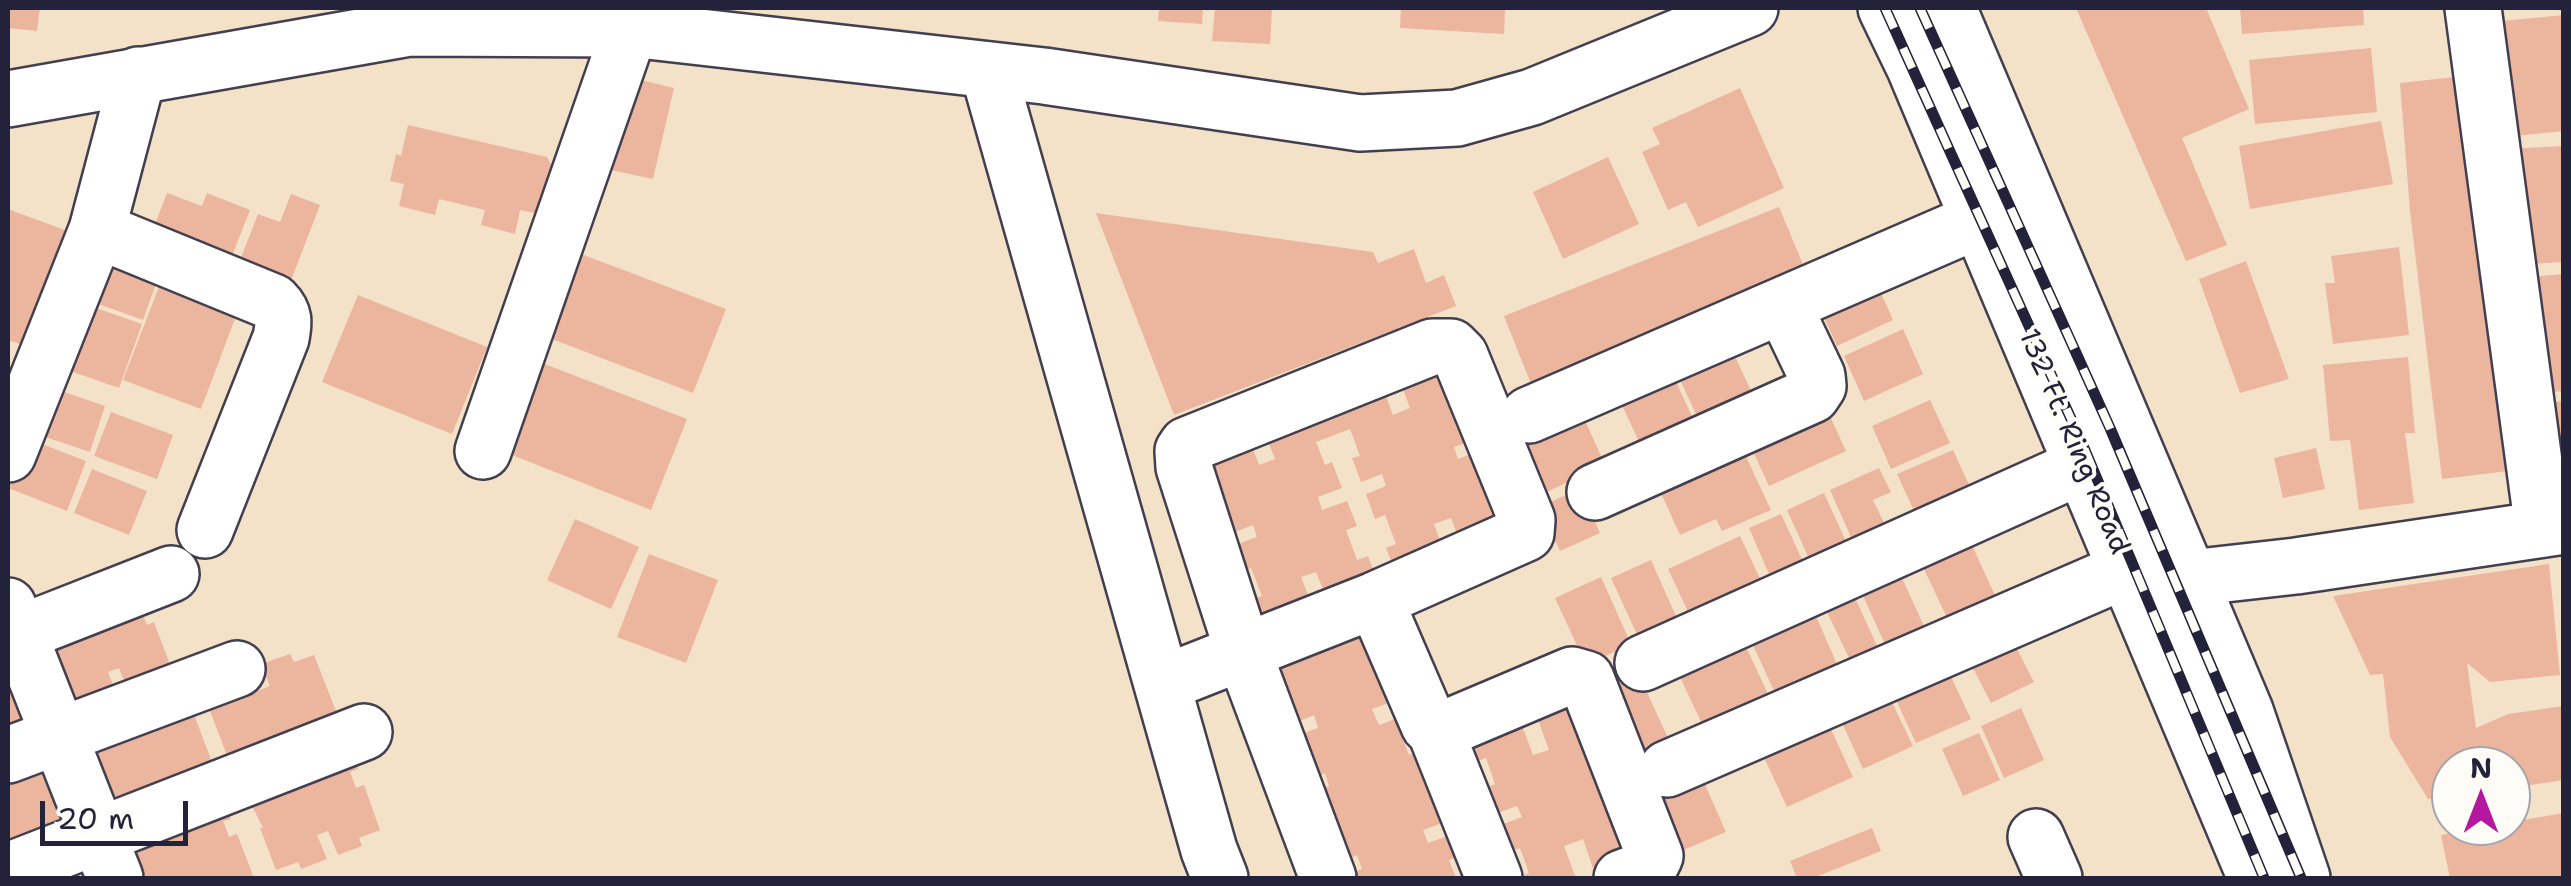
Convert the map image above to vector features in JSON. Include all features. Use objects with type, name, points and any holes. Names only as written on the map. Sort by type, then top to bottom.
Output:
[{"type":"street","points":[[8,100],[138,74],[340,23],[410,28],[652,23],[1360,123],[1458,118],[1532,98],[1750,8]]},
{"type":"street","name":"132 Ft. Ring Road","points":[[1886,8],[2259,876]]},
{"type":"street","name":"132 Ft. Ring Road","points":[[1948,8],[2246,711],[2259,876]]},
{"type":"street","points":[[2190,578],[2553,528],[2474,8]]},
{"type":"street","points":[[483,451],[652,23]]},
{"type":"street","points":[[988,70],[1220,878]]},
{"type":"street","points":[[8,454],[98,230],[138,74]]},
{"type":"street","points":[[1529,414],[1979,220]]},
{"type":"street","points":[[98,230],[274,302],[282,310],[281,338],[205,530]]},
{"type":"street","points":[[1595,492],[1812,395],[1818,386],[1817,376],[1783,305]]},
{"type":"street","points":[[1162,684],[1244,654],[1375,600],[1526,532],[1527,520],[1460,356],[1444,345],[1432,346],[1187,445],[1183,452],[1184,467],[1244,654],[1328,878]]},
{"type":"street","points":[[1642,663],[2082,466]]},
{"type":"street","points":[[1667,768],[2126,570]]},
{"type":"street","points":[[106,857],[11,626],[171,574]]},
{"type":"street","points":[[1375,600],[1429,725],[1435,730],[1494,878]]},
{"type":"street","points":[[8,756],[237,670]]},
{"type":"street","points":[[1435,730],[1572,675],[1586,679],[1655,856],[1649,868],[1622,878]]},
{"type":"street","points":[[8,871],[106,857],[364,732]]},
{"type":"building","points":[[8,8],[40,8],[37,31],[8,28]]},
{"type":"building","points":[[1159,8],[1203,8],[1202,24],[1158,21]]},
{"type":"building","points":[[1215,8],[1272,8],[1270,44],[1212,41]]},
{"type":"building","points":[[1401,8],[1505,8],[1504,34],[1400,28]]},
{"type":"building","points":[[2076,8],[2206,8],[2249,109],[2182,138],[2227,245],[2186,261]]},
{"type":"building","points":[[2240,8],[2363,8],[2364,25],[2242,34]]},
{"type":"building","points":[[2564,15],[2564,131],[2504,137],[2492,22]]},
{"type":"building","points":[[2371,48],[2377,112],[2255,124],[2249,60]]},
{"type":"building","points":[[2464,76],[2516,470],[2442,479],[2410,211],[2400,83]]},
{"type":"building","points":[[628,77],[674,88],[653,179],[606,169]]},
{"type":"building","points":[[1740,88],[1784,188],[1698,227],[1686,202],[1668,210],[1642,152],[1660,144],[1652,128]]},
{"type":"building","points":[[2381,121],[2393,184],[2250,209],[2239,146]]},
{"type":"building","points":[[408,125],[547,157],[562,184],[569,186],[534,213],[520,210],[515,234],[481,225],[485,210],[439,199],[435,215],[399,206],[404,184],[390,181]]},
{"type":"building","points":[[2564,146],[2564,262],[2512,265],[2506,149]]},
{"type":"building","points":[[1608,157],[1639,224],[1563,259],[1533,192]]},
{"type":"building","points":[[167,193],[202,206],[207,193],[250,210],[228,266],[150,237]]},
{"type":"building","points":[[291,194],[320,205],[288,288],[237,268],[258,214],[280,222]]},
{"type":"building","points":[[1779,207],[1809,279],[1533,389],[1504,316]]},
{"type":"building","points":[[8,209],[70,232],[29,347],[8,340]]},
{"type":"building","points":[[1096,213],[1373,252],[1378,263],[1414,249],[1426,283],[1444,275],[1456,306],[1174,415]]},
{"type":"building","points":[[95,241],[163,264],[143,320],[76,296]]},
{"type":"building","points":[[2399,247],[2409,335],[2333,344],[2325,283],[2335,283],[2331,256]]},
{"type":"building","points":[[576,252],[726,309],[693,393],[544,336]]},
{"type":"building","points":[[2246,261],[2289,379],[2240,393],[2199,279]]},
{"type":"building","points":[[2564,274],[2564,391],[2540,393],[2528,277]]},
{"type":"building","points":[[162,279],[239,308],[201,409],[123,380]]},
{"type":"building","points":[[1881,293],[1893,320],[1837,346],[1825,319]]},
{"type":"building","points":[[358,295],[487,347],[452,434],[322,382]]},
{"type":"building","points":[[73,300],[142,324],[119,388],[50,364]]},
{"type":"building","points":[[1903,329],[1923,374],[1864,401],[1844,356]]},
{"type":"building","points":[[1729,344],[1756,401],[1701,425],[1675,369]]},
{"type":"building","points":[[1448,357],[1479,438],[1454,447],[1458,459],[1484,449],[1492,470],[1479,475],[1490,506],[1504,501],[1514,528],[1462,547],[1451,518],[1434,524],[1445,554],[1396,573],[1386,548],[1396,544],[1385,515],[1375,519],[1366,494],[1386,486],[1382,474],[1361,482],[1352,458],[1360,456],[1350,429],[1316,442],[1325,465],[1332,462],[1342,488],[1318,497],[1322,510],[1347,501],[1357,526],[1346,530],[1357,560],[1368,556],[1377,580],[1327,599],[1316,572],[1301,577],[1312,605],[1259,624],[1250,600],[1262,596],[1251,568],[1239,572],[1230,547],[1257,537],[1253,525],[1225,536],[1215,511],[1226,507],[1216,480],[1193,453],[1247,433],[1259,465],[1275,459],[1263,428],[1381,383],[1393,415],[1410,408],[1398,376]]},
{"type":"building","points":[[2408,357],[2415,433],[2405,433],[2414,503],[2359,510],[2350,440],[2330,441],[2323,365]]},
{"type":"building","points":[[537,361],[687,419],[651,510],[502,451]]},
{"type":"building","points":[[1672,373],[1696,425],[1643,450],[1618,397]]},
{"type":"building","points":[[41,384],[105,406],[90,452],[25,430]]},
{"type":"building","points":[[1821,397],[1846,451],[1769,486],[1744,432]]},
{"type":"building","points":[[1930,400],[1950,443],[1891,469],[1872,426]]},
{"type":"building","points":[[2564,401],[2564,480],[2540,403]]},
{"type":"building","points":[[1579,407],[1605,465],[1538,496],[1511,438]]},
{"type":"building","points":[[111,412],[173,435],[157,479],[94,456]]},
{"type":"building","points":[[1734,431],[1771,510],[1722,531],[1716,519],[1680,535],[1650,469]]},
{"type":"building","points":[[24,437],[86,461],[67,511],[8,488]]},
{"type":"building","points":[[2316,448],[2325,489],[2283,498],[2274,458]]},
{"type":"building","points":[[1953,450],[1972,491],[1916,515],[1897,474]]},
{"type":"building","points":[[1879,468],[1891,492],[1873,500],[1887,529],[1854,544],[1830,490]]},
{"type":"building","points":[[92,469],[147,491],[129,535],[74,513]]},
{"type":"building","points":[[1580,489],[1600,533],[1560,551],[1539,507]]},
{"type":"building","points":[[1824,493],[1848,546],[1811,563],[1787,510]]},
{"type":"building","points":[[1781,514],[1805,566],[1772,581],[1749,528]]},
{"type":"building","points":[[575,519],[639,547],[611,609],[547,580]]},
{"type":"building","points":[[1740,536],[1763,585],[1691,618],[1668,569]]},
{"type":"building","points":[[1971,543],[1998,602],[1950,624],[1922,565]]},
{"type":"building","points":[[649,554],[718,580],[686,663],[617,637]]},
{"type":"building","points":[[1651,560],[1679,623],[1640,641],[1611,578]]},
{"type":"building","points":[[2549,564],[2560,675],[2490,682],[2467,663],[2476,728],[2508,714],[2564,706],[2564,780],[2531,785],[2531,746],[2431,746],[2428,799],[2390,737],[2383,674],[2370,675],[2333,596]]},
{"type":"building","points":[[1898,569],[1928,635],[1889,653],[1859,587]]},
{"type":"building","points":[[1601,577],[1631,644],[1586,665],[1555,598]]},
{"type":"building","points":[[1847,580],[1878,648],[1850,660],[1818,593]]},
{"type":"building","points":[[141,610],[147,625],[154,622],[171,667],[129,692],[119,668],[108,672],[117,696],[66,707],[47,651]]},
{"type":"building","points":[[1815,614],[1837,664],[1775,693],[1752,643]]},
{"type":"building","points":[[2006,628],[2034,682],[1991,703],[1963,649]]},
{"type":"building","points":[[1363,636],[1388,703],[1372,709],[1379,725],[1395,719],[1409,755],[1426,748],[1435,770],[1423,774],[1433,800],[1445,796],[1453,819],[1423,830],[1428,843],[1458,832],[1467,854],[1449,860],[1456,878],[1338,878],[1362,869],[1357,855],[1330,866],[1303,796],[1329,786],[1325,773],[1299,783],[1292,737],[1318,728],[1314,715],[1288,726],[1257,677]]},
{"type":"building","points":[[1746,647],[1769,696],[1703,726],[1680,677]]},
{"type":"building","points":[[290,654],[294,662],[314,655],[345,734],[235,776],[205,698],[247,670],[254,692],[270,686],[261,664]]},
{"type":"building","points":[[1944,662],[1971,719],[1916,743],[1890,687]]},
{"type":"building","points":[[1638,673],[1669,740],[1630,758],[1599,691]]},
{"type":"building","points":[[12,682],[29,727],[8,735],[8,683]]},
{"type":"building","points":[[1887,692],[1913,746],[1863,769],[1838,714]]},
{"type":"building","points":[[1563,698],[1611,768],[1592,774],[1596,787],[1616,780],[1646,859],[1596,877],[1583,839],[1564,846],[1576,878],[1517,878],[1529,873],[1520,848],[1508,852],[1498,826],[1522,817],[1517,806],[1495,814],[1484,788],[1495,784],[1486,758],[1475,762],[1463,728],[1516,709],[1533,755],[1549,750],[1532,703]]},
{"type":"building","points":[[189,701],[219,781],[110,823],[80,745]]},
{"type":"building","points":[[2021,708],[2044,760],[2004,778],[1981,726]]},
{"type":"building","points":[[1822,710],[1853,777],[1787,807],[1756,740]]},
{"type":"building","points":[[1979,733],[2000,780],[1963,796],[1942,749]]},
{"type":"building","points":[[352,754],[358,769],[350,772],[356,788],[364,785],[380,830],[359,838],[362,846],[338,855],[328,831],[317,835],[327,859],[301,869],[298,862],[276,870],[263,828],[246,794]]},
{"type":"building","points":[[46,756],[76,837],[8,862],[8,761]]},
{"type":"building","points":[[1694,760],[1726,832],[1660,860],[1650,792]]},
{"type":"building","points":[[225,803],[231,819],[223,821],[229,837],[237,834],[254,878],[137,878],[120,843]]},
{"type":"building","points":[[2564,813],[2564,878],[2450,878],[2443,846],[2531,846],[2531,819]]},
{"type":"building","points":[[1872,828],[1881,851],[1813,878],[1797,878],[1790,861]]},
{"type":"railway","points":[[1885,8],[2082,443],[2264,878]]},
{"type":"railway","points":[[1920,8],[2110,428],[2301,878]]}]
